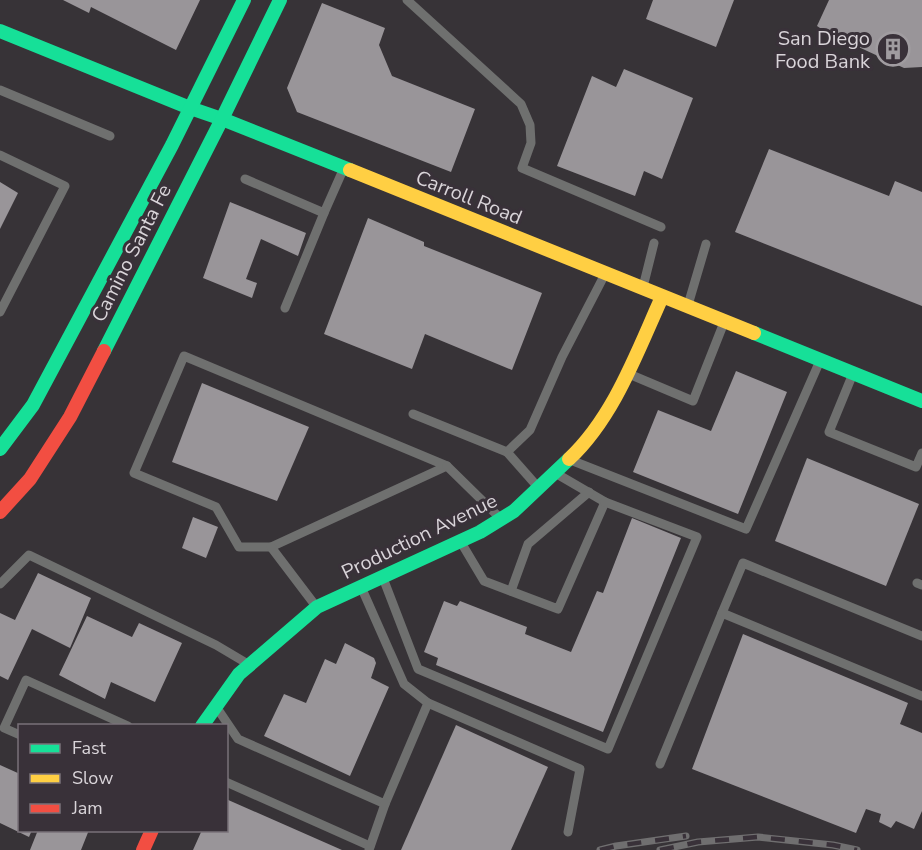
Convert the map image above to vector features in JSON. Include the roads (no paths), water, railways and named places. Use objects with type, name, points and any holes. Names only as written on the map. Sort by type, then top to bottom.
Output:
[{"type":"main road","name":"Camino Santa Fe","points":[[0,448],[33,405],[172,145],[244,0]]},
{"type":"main road","name":"Camino Santa Fe","points":[[0,512],[30,479],[70,417],[280,0]]},
{"type":"main road","name":"Carroll Road","points":[[0,31],[344,167],[922,401]]},
{"type":"main road","name":"Production Avenue","points":[[203,724],[239,674],[317,607],[480,532],[514,511],[569,460],[613,403],[662,297]]},
{"type":"main road","points":[[143,850],[152,832]]},
{"type":"lane","points":[[407,0],[521,104],[530,125],[531,143],[522,168],[661,227]]},
{"type":"lane","points":[[0,90],[110,135]]},
{"type":"lane","points":[[0,155],[65,186],[0,312]]},
{"type":"lane","points":[[285,308],[344,167]]},
{"type":"lane","points":[[244,179],[324,213]]},
{"type":"lane","points":[[642,289],[654,243]]},
{"type":"lane","points":[[688,308],[706,244]]},
{"type":"lane","points":[[507,452],[530,430],[562,357],[606,274]]},
{"type":"lane","points":[[627,373],[693,401],[724,322]]},
{"type":"lane","points":[[447,466],[271,547],[239,547],[216,507],[134,473],[184,356],[447,466],[501,519]]},
{"type":"lane","points":[[569,460],[746,529],[820,361]]},
{"type":"lane","points":[[852,374],[829,432],[916,467],[922,453]]},
{"type":"lane","points":[[413,414],[507,452],[538,488]]},
{"type":"lane","points":[[382,577],[418,669],[609,750],[698,537],[605,502],[555,473]]},
{"type":"lane","points":[[511,591],[528,544],[589,492]]},
{"type":"lane","points":[[460,541],[484,581],[558,609],[605,502]]},
{"type":"lane","points":[[271,547],[317,607]]},
{"type":"lane","points":[[0,584],[29,555],[216,645],[250,665]]},
{"type":"lane","points":[[660,764],[743,563],[922,636]]},
{"type":"lane","points":[[361,587],[404,684],[428,703],[580,770],[568,832]]},
{"type":"lane","points":[[722,614],[922,696]]},
{"type":"lane","points":[[18,734],[4,728],[26,680],[124,724]]},
{"type":"lane","points":[[228,783],[369,848],[428,703]]},
{"type":"lane","points":[[216,706],[238,739],[385,804]]},
{"type":"railway","points":[[600,850],[686,836]]},
{"type":"railway","points":[[660,850],[698,842],[758,837],[833,845],[857,850]]},
{"type":"place","name":"San Diego Food Bank","points":[[893,49]]}]
